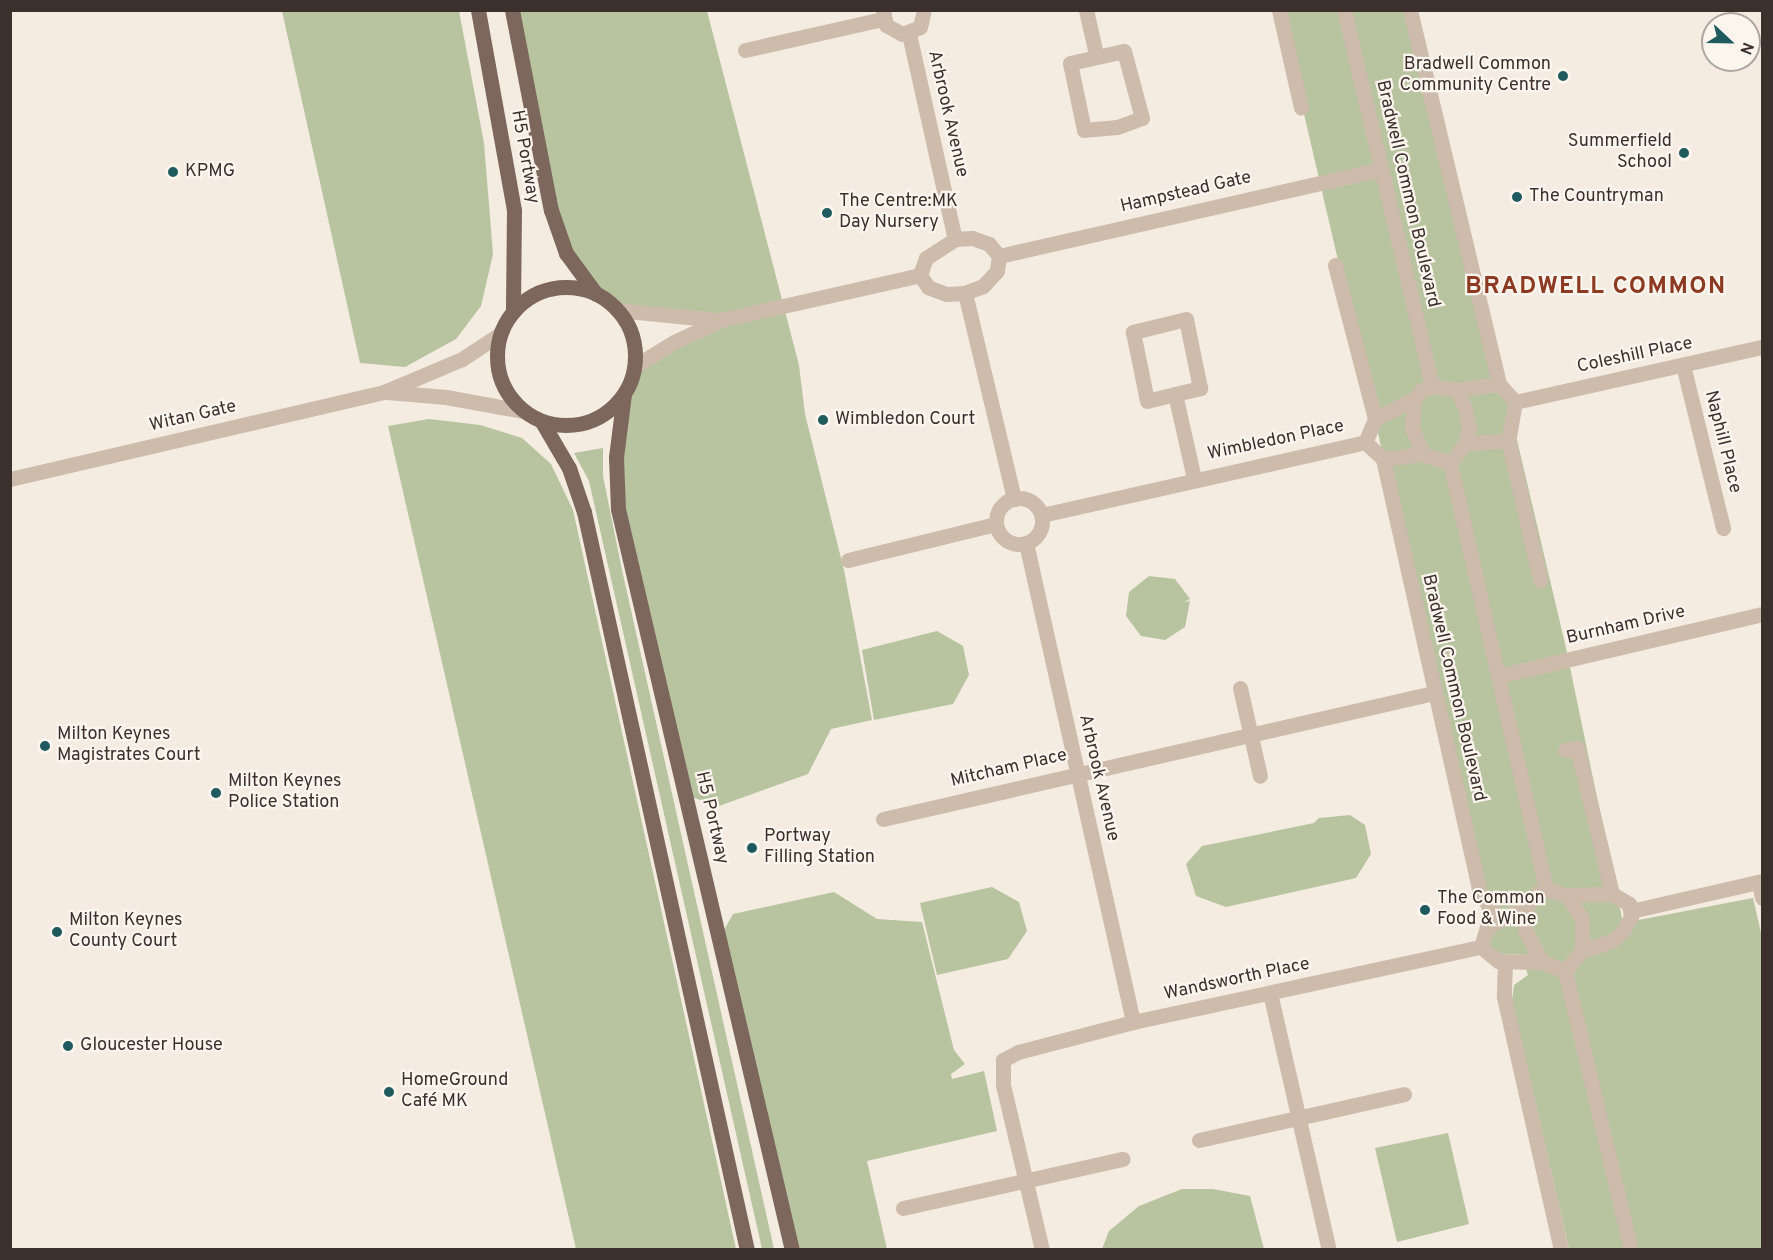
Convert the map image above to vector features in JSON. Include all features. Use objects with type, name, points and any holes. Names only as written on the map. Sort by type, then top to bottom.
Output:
[{"type":"main road","name":"H5 Portway","points":[[478,10],[514,210],[513,312]]},
{"type":"main road","name":"H5 Portway","points":[[512,10],[551,210],[566,253],[596,294]]},
{"type":"main road","points":[[574,287],[596,294],[617,310],[632,336],[635,366],[624,394],[609,411],[588,422],[565,426],[542,422],[523,411],[509,396],[499,376],[497,355],[500,334],[513,312],[530,297],[551,289],[574,287]]},
{"type":"main road","name":"H5 Portway","points":[[624,394],[616,457],[618,508],[792,1250]]},
{"type":"main road","points":[[542,422],[568,468],[584,512],[747,1250]]},
{"type":"street","points":[[745,50],[883,15],[890,30],[909,34],[920,27],[924,10]]},
{"type":"street","points":[[1086,10],[1096,54]]},
{"type":"street","points":[[1279,10],[1301,108]]},
{"type":"street","name":"Bradwell Common Boulevard","points":[[1344,10],[1432,386]]},
{"type":"street","points":[[1410,10],[1498,384],[1515,402],[1508,440],[1540,580]]},
{"type":"street","name":"Arbrook Avenue","points":[[909,34],[955,238]]},
{"type":"street","points":[[1124,51],[1142,118],[1117,127],[1084,130],[1070,63],[1096,54],[1124,51]]},
{"type":"street","name":"Hampstead Gate","points":[[999,256],[1381,169]]},
{"type":"street","points":[[955,238],[972,238],[989,244],[999,256],[997,271],[983,286],[965,293],[946,294],[928,287],[920,275],[926,258],[955,238]]},
{"type":"street","points":[[1335,264],[1375,419],[1365,442],[1383,459],[1423,454],[1450,463]]},
{"type":"street","points":[[635,366],[674,342],[722,320],[920,275]]},
{"type":"street","points":[[965,293],[1014,499]]},
{"type":"street","points":[[617,310],[722,320]]},
{"type":"street","points":[[1186,319],[1200,388],[1175,394],[1147,401],[1133,332],[1186,319]]},
{"type":"street","name":"Witan Gate","points":[[10,479],[384,392],[462,359],[500,334]]},
{"type":"street","name":"Coleshill Place","points":[[1515,402],[1762,347]]},
{"type":"street","name":"Naphill Place","points":[[1683,365],[1723,528]]},
{"type":"street","points":[[1375,419],[1414,399],[1422,390],[1432,386],[1457,390],[1498,384]]},
{"type":"street","points":[[1450,463],[1465,444],[1469,428],[1457,390]]},
{"type":"street","name":"Witan Gate","points":[[384,392],[446,397],[523,411]]},
{"type":"street","name":"Wimbledon Place","points":[[1175,394],[1194,478]]},
{"type":"street","points":[[1414,399],[1412,428],[1423,454]]},
{"type":"street","points":[[1465,444],[1508,440]]},
{"type":"street","name":"Wimbledon Place","points":[[1042,515],[1194,478],[1365,442]]},
{"type":"street","name":"Bradwell Common Boulevard","points":[[1383,459],[1433,693],[1480,893],[1498,919]]},
{"type":"street","points":[[1450,463],[1546,889]]},
{"type":"street","points":[[1014,499],[1030,501],[1042,515],[1038,534],[1026,543],[1007,540],[996,524],[1000,508],[1014,499]]},
{"type":"street","points":[[848,560],[996,524]]},
{"type":"street","name":"Arbrook Avenue","points":[[1026,543],[1133,1022]]},
{"type":"street","name":"Burnham Drive","points":[[1498,676],[1762,614]]},
{"type":"street","points":[[1240,688],[1260,776]]},
{"type":"street","name":"Mitcham Place","points":[[883,819],[1433,693]]},
{"type":"street","points":[[1565,750],[1577,748],[1612,894]]},
{"type":"street","points":[[1631,911],[1761,882],[1762,898]]},
{"type":"street","points":[[1546,889],[1566,895],[1612,894],[1626,901],[1631,911],[1622,932],[1612,941],[1582,951],[1565,971],[1542,962],[1505,962],[1489,957],[1482,947],[1484,932],[1498,919],[1527,906],[1539,891],[1546,889]]},
{"type":"street","points":[[1566,895],[1582,918],[1582,951]]},
{"type":"street","points":[[1527,906],[1525,930],[1542,962]]},
{"type":"street","name":"Wandsworth Place","points":[[1025,1181],[1003,1085],[1003,1060],[1025,1050],[1133,1022],[1482,947]]},
{"type":"street","points":[[1505,962],[1504,997],[1561,1250]]},
{"type":"street","points":[[1565,971],[1631,1250]]},
{"type":"street","points":[[1270,993],[1329,1250]]},
{"type":"street","points":[[1199,1140],[1404,1094]]},
{"type":"street","points":[[903,1208],[1123,1159]]},
{"type":"street","points":[[1025,1181],[1042,1250]]},
{"type":"green space","points":[[282,11],[459,11],[484,143],[493,254],[481,306],[456,339],[405,367],[360,363]]},
{"type":"green space","points":[[512,11],[707,11],[799,365],[805,414],[844,570],[872,720],[831,729],[808,774],[719,806],[685,795],[618,509],[624,394],[635,366],[720,321],[617,310],[596,294],[566,253]]},
{"type":"green space","points":[[1280,11],[1416,11],[1566,648],[1623,923],[1753,898],[1762,937],[1762,1249],[1569,1249],[1512,1000],[1514,985],[1528,975],[1521,954],[1500,954],[1490,947],[1375,419]]},
{"type":"green space","points":[[429,419],[480,425],[522,438],[551,464],[573,510],[736,1249],[576,1249],[388,426]]},
{"type":"green space","points":[[603,448],[603,476],[622,570],[774,1249],[762,1249],[589,481],[574,453]]},
{"type":"green space","points":[[1149,576],[1175,579],[1190,599],[1184,602],[1190,601],[1185,627],[1165,640],[1141,636],[1126,616],[1129,592]]},
{"type":"green space","points":[[937,631],[963,646],[969,675],[953,704],[874,720],[862,650]]},
{"type":"green space","points":[[1350,815],[1365,825],[1371,854],[1356,878],[1226,907],[1196,896],[1186,864],[1202,846],[1314,823],[1319,818]]},
{"type":"green space","points":[[992,887],[1019,902],[1027,931],[1008,959],[937,975],[920,903]]},
{"type":"green space","points":[[834,892],[877,919],[922,922],[954,1050],[965,1064],[951,1074],[952,1079],[984,1071],[997,1131],[867,1161],[887,1249],[792,1249],[719,939],[733,914]]},
{"type":"green space","points":[[1448,1133],[1469,1224],[1397,1242],[1375,1148]]},
{"type":"green space","points":[[1182,1189],[1213,1189],[1250,1196],[1264,1249],[1102,1249],[1109,1231],[1139,1206]]},
{"type":"place","name":"Bradwell Common Community Centre","points":[[1563,76]]},
{"type":"place","name":"Summerfield School","points":[[1684,153]]},
{"type":"place","name":"KPMG","points":[[173,172]]},
{"type":"place","name":"The Countryman","points":[[1517,197]]},
{"type":"place","name":"The Centre:MK Day Nursery","points":[[827,213]]},
{"type":"place","name":"Wimbledon Court","points":[[823,420]]},
{"type":"place","name":"Milton Keynes Magistrates Court","points":[[45,746]]},
{"type":"place","name":"Milton Keynes Police Station","points":[[216,793]]},
{"type":"place","name":"Portway Filling Station","points":[[752,848]]},
{"type":"place","name":"The Common Food & Wine","points":[[1425,910]]},
{"type":"place","name":"Milton Keynes County Court","points":[[57,932]]},
{"type":"place","name":"Gloucester House","points":[[68,1046]]},
{"type":"place","name":"HomeGround Café MK","points":[[389,1092]]},
{"type":"district","name":"BRADWELL COMMON","points":[[1596,288]]}]
